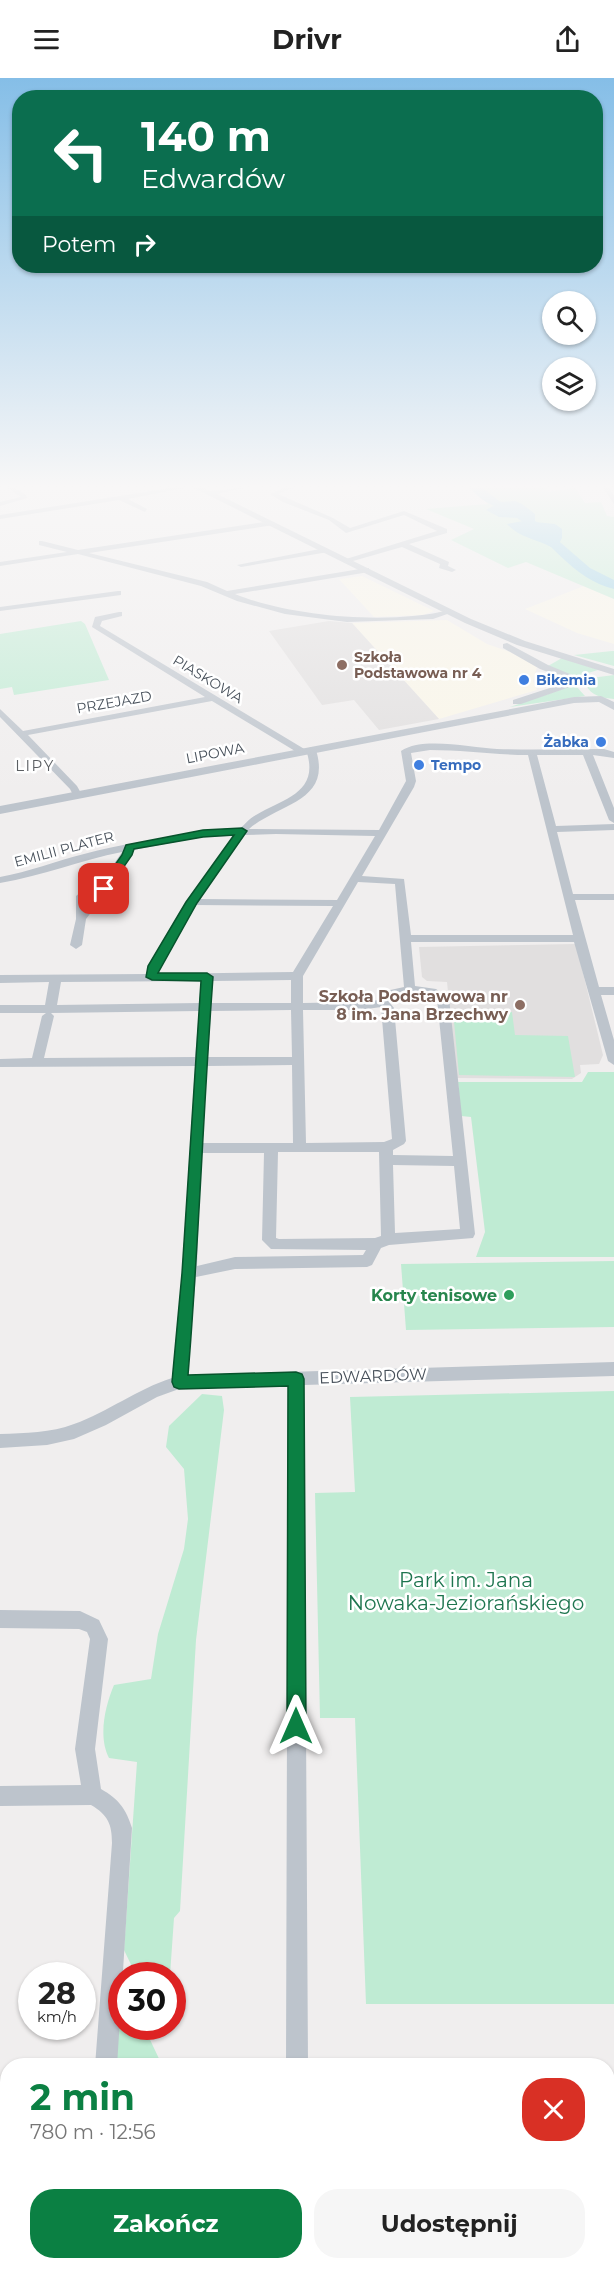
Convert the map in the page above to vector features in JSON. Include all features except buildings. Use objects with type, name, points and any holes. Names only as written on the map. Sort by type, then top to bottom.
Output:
[{"type":"street","points":[[220,590],[288,612],[347,620],[433,617],[449,612]]},
{"type":"street","points":[[227,593],[244,590]]},
{"type":"street","points":[[406,590],[468,621],[521,643],[614,672]]},
{"type":"street","points":[[0,609],[118,593]]},
{"type":"street","name":"PIASKOWA","points":[[119,614],[98,619],[96,627],[213,698],[307,751]]},
{"type":"street","points":[[468,621],[543,667],[582,681],[581,685],[587,693],[614,707]]},
{"type":"street","points":[[543,667],[555,679],[550,690]]},
{"type":"street","name":"LIPOWA","points":[[436,726],[482,714],[582,681],[596,673],[614,672]]},
{"type":"street","name":"PRZEJAZD","points":[[21,734],[213,698]]},
{"type":"street","name":"LIPOWA","points":[[0,810],[574,700],[614,701]]},
{"type":"street","points":[[0,712],[74,788],[77,795]]},
{"type":"street","points":[[300,1147],[297,976],[411,783],[406,751],[430,747],[467,747],[494,752],[608,752],[614,755]]},
{"type":"street","points":[[152,977],[154,966],[192,902],[242,831],[254,818],[289,802],[311,784],[317,772],[317,764],[307,751]]},
{"type":"street","points":[[587,752],[614,820]]},
{"type":"street","points":[[532,753],[579,938],[614,1061]]},
{"type":"street","points":[[552,828],[614,827]]},
{"type":"street","name":"EMILII PLATER","points":[[0,880],[28,875],[87,856],[194,835],[242,831],[382,833]]},
{"type":"street","points":[[76,945],[81,918],[81,896],[90,890],[104,889],[127,855],[129,847]]},
{"type":"street","points":[[356,879],[400,881],[410,990]]},
{"type":"street","points":[[569,897],[614,897]]},
{"type":"street","points":[[192,902],[339,903]]},
{"type":"street","points":[[407,939],[579,938]]},
{"type":"street","points":[[0,979],[297,976]]},
{"type":"street","points":[[179,1382],[189,1273],[200,1062],[207,977]]},
{"type":"street","points":[[37,1063],[56,978]]},
{"type":"street","points":[[0,1009],[49,1012],[204,1007],[360,1006],[384,1003],[390,994],[410,990],[438,993],[443,998],[468,1234],[382,1242],[276,1245],[269,1240],[271,1147]]},
{"type":"street","points":[[595,991],[614,991]]},
{"type":"street","points":[[189,1273],[235,1263],[367,1261],[382,1242],[386,1154],[399,1141],[388,1008],[384,1003]]},
{"type":"street","points":[[0,1063],[298,1061]]},
{"type":"street","points":[[195,1148],[300,1147],[460,1161]]},
{"type":"street","name":"EDWARDÓW","points":[[0,1441],[49,1437],[75,1432],[161,1388],[179,1382],[614,1369]]},
{"type":"street","points":[[296,1379],[297,2058]]},
{"type":"street","points":[[0,1619],[80,1620],[93,1626],[99,1639],[85,1749],[93,1795]]},
{"type":"street","points":[[0,1797],[93,1795],[110,1805],[119,1818],[122,1828],[107,2058]]},
{"type":"shaded area","points":[[349,590],[391,590],[434,611],[423,615],[374,617]]},
{"type":"shaded area","points":[[573,590],[594,590],[614,599],[614,644],[577,633],[525,609]]},
{"type":"shaded area","points":[[447,620],[487,644],[510,652],[537,667],[533,681],[537,690],[439,719],[352,623]]},
{"type":"shaded area","name":"Szkoła Podstawowa nr 4","points":[[329,621],[352,623],[439,719],[379,730],[354,700],[322,705],[269,631]]},
{"type":"shaded area","name":"Szkoła Podstawowa nr 8 im. Jana Brzechwy","points":[[576,944],[603,1055],[599,1064],[580,1065],[581,1073],[572,1079],[457,1078],[447,982],[427,981],[422,977],[419,947]]},
{"type":"green space","points":[[593,590],[614,590],[614,599]]},
{"type":"green space","points":[[81,621],[85,624],[109,680],[14,695],[12,687],[0,689],[0,634]]},
{"type":"green space","points":[[612,651],[614,651],[614,666],[574,655]]},
{"type":"green space","points":[[562,658],[598,670],[575,677],[548,666]]},
{"type":"green space","points":[[614,675],[614,699],[594,694],[586,685],[591,678]]},
{"type":"green space","points":[[575,685],[585,696],[510,707]]},
{"type":"green space","points":[[453,1011],[512,1012],[515,1035],[568,1036],[575,1077],[459,1075]]},
{"type":"green space","points":[[588,1072],[614,1072],[614,1257],[476,1257],[485,1232],[471,1117],[461,1116],[458,1082],[582,1082]]},
{"type":"green space","name":"Korty tenisowe","points":[[614,1261],[614,1327],[406,1330],[401,1264]]},
{"type":"green space","name":"Park im. Jana Nowaka-Jeziorańskiego","points":[[614,1391],[614,2004],[366,2004],[355,1718],[320,1718],[315,1493],[355,1492],[350,1397]]},
{"type":"green space","points":[[202,1394],[222,1396],[224,1410],[196,1640],[180,1911],[174,1918],[171,1962],[130,1962],[124,1950],[137,1762],[109,1758],[103,1731],[108,1702],[114,1685],[151,1679],[158,1634],[184,1549],[188,1519],[184,1469],[166,1447],[169,1426]]},
{"type":"green space","points":[[116,2040],[150,2040],[159,2058],[115,2058]]},
{"type":"place","name":"Szkoła Podstawowa nr 4","points":[[342,665]]},
{"type":"place","name":"Bikemia","points":[[524,680]]},
{"type":"place","name":"Żabka","points":[[601,742]]},
{"type":"place","name":"Tempo","points":[[419,765]]},
{"type":"place","name":"Szkoła Podstawowa nr 8 im. Jana Brzechwy","points":[[520,1005]]},
{"type":"place","name":"Korty tenisowe","points":[[509,1295]]},
{"type":"district","name":"LIPY","points":[[35,765]]},
{"type":"route","points":[[104,889],[129,852],[129,847],[185,836],[242,831],[192,902],[154,966],[152,977],[207,977],[189,1273],[179,1382],[296,1379],[296,1726]]}]
